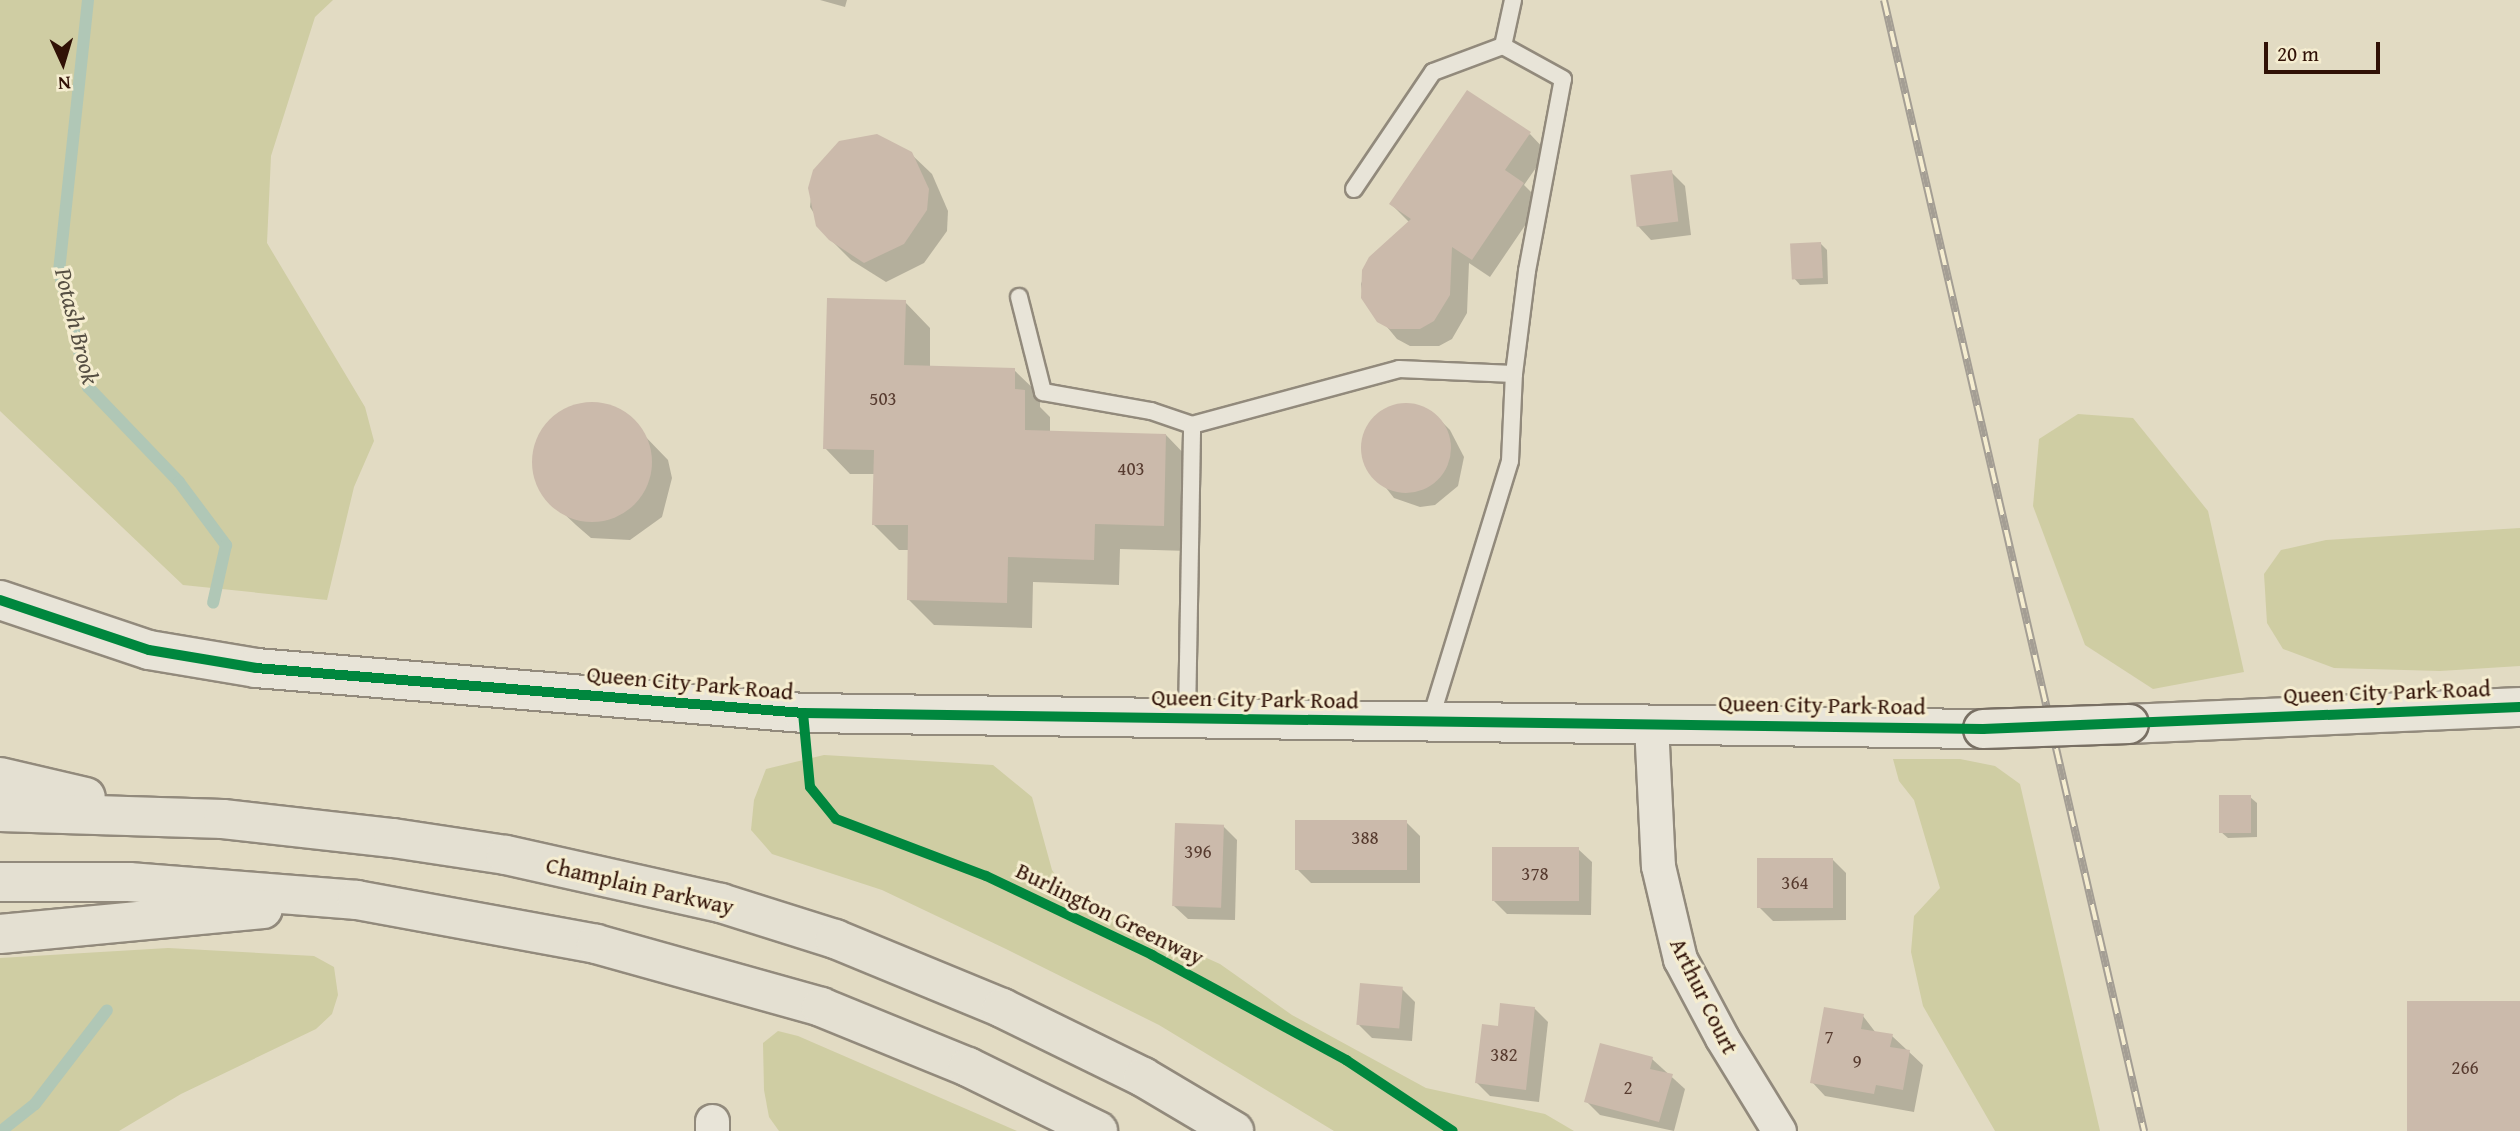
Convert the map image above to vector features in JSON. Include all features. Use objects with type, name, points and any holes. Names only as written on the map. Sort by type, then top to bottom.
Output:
[{"type":"main road","points":[[0,777],[82,796],[223,819]]},
{"type":"main road","name":"Champlain Parkway","points":[[0,812],[223,819],[506,855],[721,903],[835,939],[1002,1008],[1143,1077],[1234,1131]]},
{"type":"main road","points":[[0,881],[129,882],[357,900],[596,944],[785,996],[968,1067],[1098,1131]]},
{"type":"main road","points":[[0,934],[357,900]]},
{"type":"street","name":"Queen City Park Road","points":[[0,600],[149,650],[302,672],[803,713],[1983,729],[2520,707]]},
{"type":"street","name":"Arthur Court","points":[[1651,724],[1658,866],[1680,959],[1721,1038],[1779,1131]]},
{"type":"lane","points":[[1503,46],[1513,0]]},
{"type":"lane","points":[[1354,189],[1433,72],[1503,46],[1563,79],[1514,374],[1510,461],[1430,721]]},
{"type":"lane","points":[[1019,297],[1043,392],[1151,411],[1192,425],[1399,369],[1514,374]]},
{"type":"lane","points":[[1187,719],[1192,425]]},
{"type":"shaded area","points":[[0,0],[333,0],[315,17],[271,156],[267,243],[365,407],[374,441],[354,487],[327,600],[183,585],[0,411]]},
{"type":"shaded area","points":[[2078,414],[2133,418],[2208,511],[2244,672],[2153,689],[2085,645],[2033,506],[2039,439]]},
{"type":"shaded area","points":[[2520,528],[2520,666],[2440,671],[2334,668],[2283,649],[2267,623],[2264,574],[2281,550],[2326,540]]},
{"type":"shaded area","points":[[824,755],[993,765],[1032,797],[1052,870],[1071,897],[1220,964],[1292,1015],[1426,1088],[1545,1114],[1574,1131],[1334,1131],[1159,1025],[1006,949],[882,890],[772,854],[751,830],[754,800],[766,769]]},
{"type":"shaded area","points":[[1893,759],[1960,759],[1995,766],[2020,784],[2100,1131],[1995,1131],[1923,1006],[1911,952],[1914,916],[1940,888],[1914,800],[1899,781]]},
{"type":"shaded area","points":[[168,948],[314,956],[334,967],[338,995],[332,1014],[316,1029],[181,1094],[119,1131],[0,1131],[0,958]]},
{"type":"shaded area","points":[[778,1031],[798,1036],[1017,1131],[779,1131],[769,1117],[764,1090],[763,1043]]},
{"type":"building","points":[[1467,90],[1531,132],[1505,170],[1524,183],[1472,260],[1452,247],[1450,295],[1434,321],[1420,329],[1390,329],[1377,322],[1361,298],[1362,270],[1369,257],[1411,219],[1389,204]]},
{"type":"building","points":[[877,134],[912,152],[929,189],[927,210],[904,244],[864,263],[829,240],[816,226],[808,188],[813,170],[839,141]]},
{"type":"building","points":[[1672,170],[1678,222],[1637,227],[1630,175]]},
{"type":"building","points":[[1821,242],[1823,278],[1792,280],[1790,244]]},
{"type":"building","points":[[827,298],[906,300],[904,365],[1015,368],[1015,389],[1025,390],[1025,430],[1166,434],[1164,526],[1095,524],[1094,560],[1008,557],[1007,603],[907,600],[908,525],[872,525],[874,450],[823,449]]},
{"type":"building","points":[[592,402],[615,406],[635,419],[648,439],[652,462],[648,485],[635,505],[615,518],[592,522],[569,518],[549,505],[536,485],[532,462],[536,439],[549,419],[569,406]]},
{"type":"building","points":[[1397,403],[1415,403],[1431,410],[1444,423],[1451,439],[1451,457],[1444,473],[1431,486],[1415,493],[1397,493],[1381,486],[1368,473],[1361,457],[1361,439],[1368,423],[1381,410]]},
{"type":"building","points":[[2219,795],[2251,795],[2251,833],[2219,833]]},
{"type":"building","points":[[1295,820],[1407,820],[1407,870],[1295,870]]},
{"type":"building","points":[[1175,823],[1224,825],[1221,908],[1172,906]]},
{"type":"building","points":[[1492,847],[1579,847],[1579,901],[1492,901]]},
{"type":"building","points":[[1757,858],[1833,858],[1833,908],[1757,908]]},
{"type":"building","points":[[1360,983],[1403,987],[1399,1029],[1356,1025]]},
{"type":"building","points":[[2407,1001],[2520,1001],[2520,1131],[2407,1131]]},
{"type":"building","points":[[1500,1003],[1535,1007],[1526,1090],[1475,1083],[1482,1024],[1498,1026]]},
{"type":"building","points":[[1824,1007],[1864,1014],[1861,1029],[1893,1034],[1890,1047],[1910,1050],[1903,1090],[1876,1085],[1874,1094],[1810,1083]]},
{"type":"building","points":[[1600,1043],[1653,1057],[1650,1069],[1673,1074],[1659,1122],[1584,1102]]},
{"type":"waterway","name":"Potash Brook","points":[[88,0],[59,271],[88,387],[179,482],[226,545],[213,603]]},
{"type":"waterway","name":"Potash Brook","points":[[1,1131],[35,1104],[107,1010]]},
{"type":"railway","points":[[1884,0],[2144,1131]]},
{"type":"cycle path","points":[[0,600],[149,650],[256,668],[803,713],[1983,729],[2520,707]]},
{"type":"cycle path","name":"Burlington Greenway","points":[[803,713],[810,787],[836,819],[986,876],[1152,955],[1346,1060],[1453,1131]]}]
